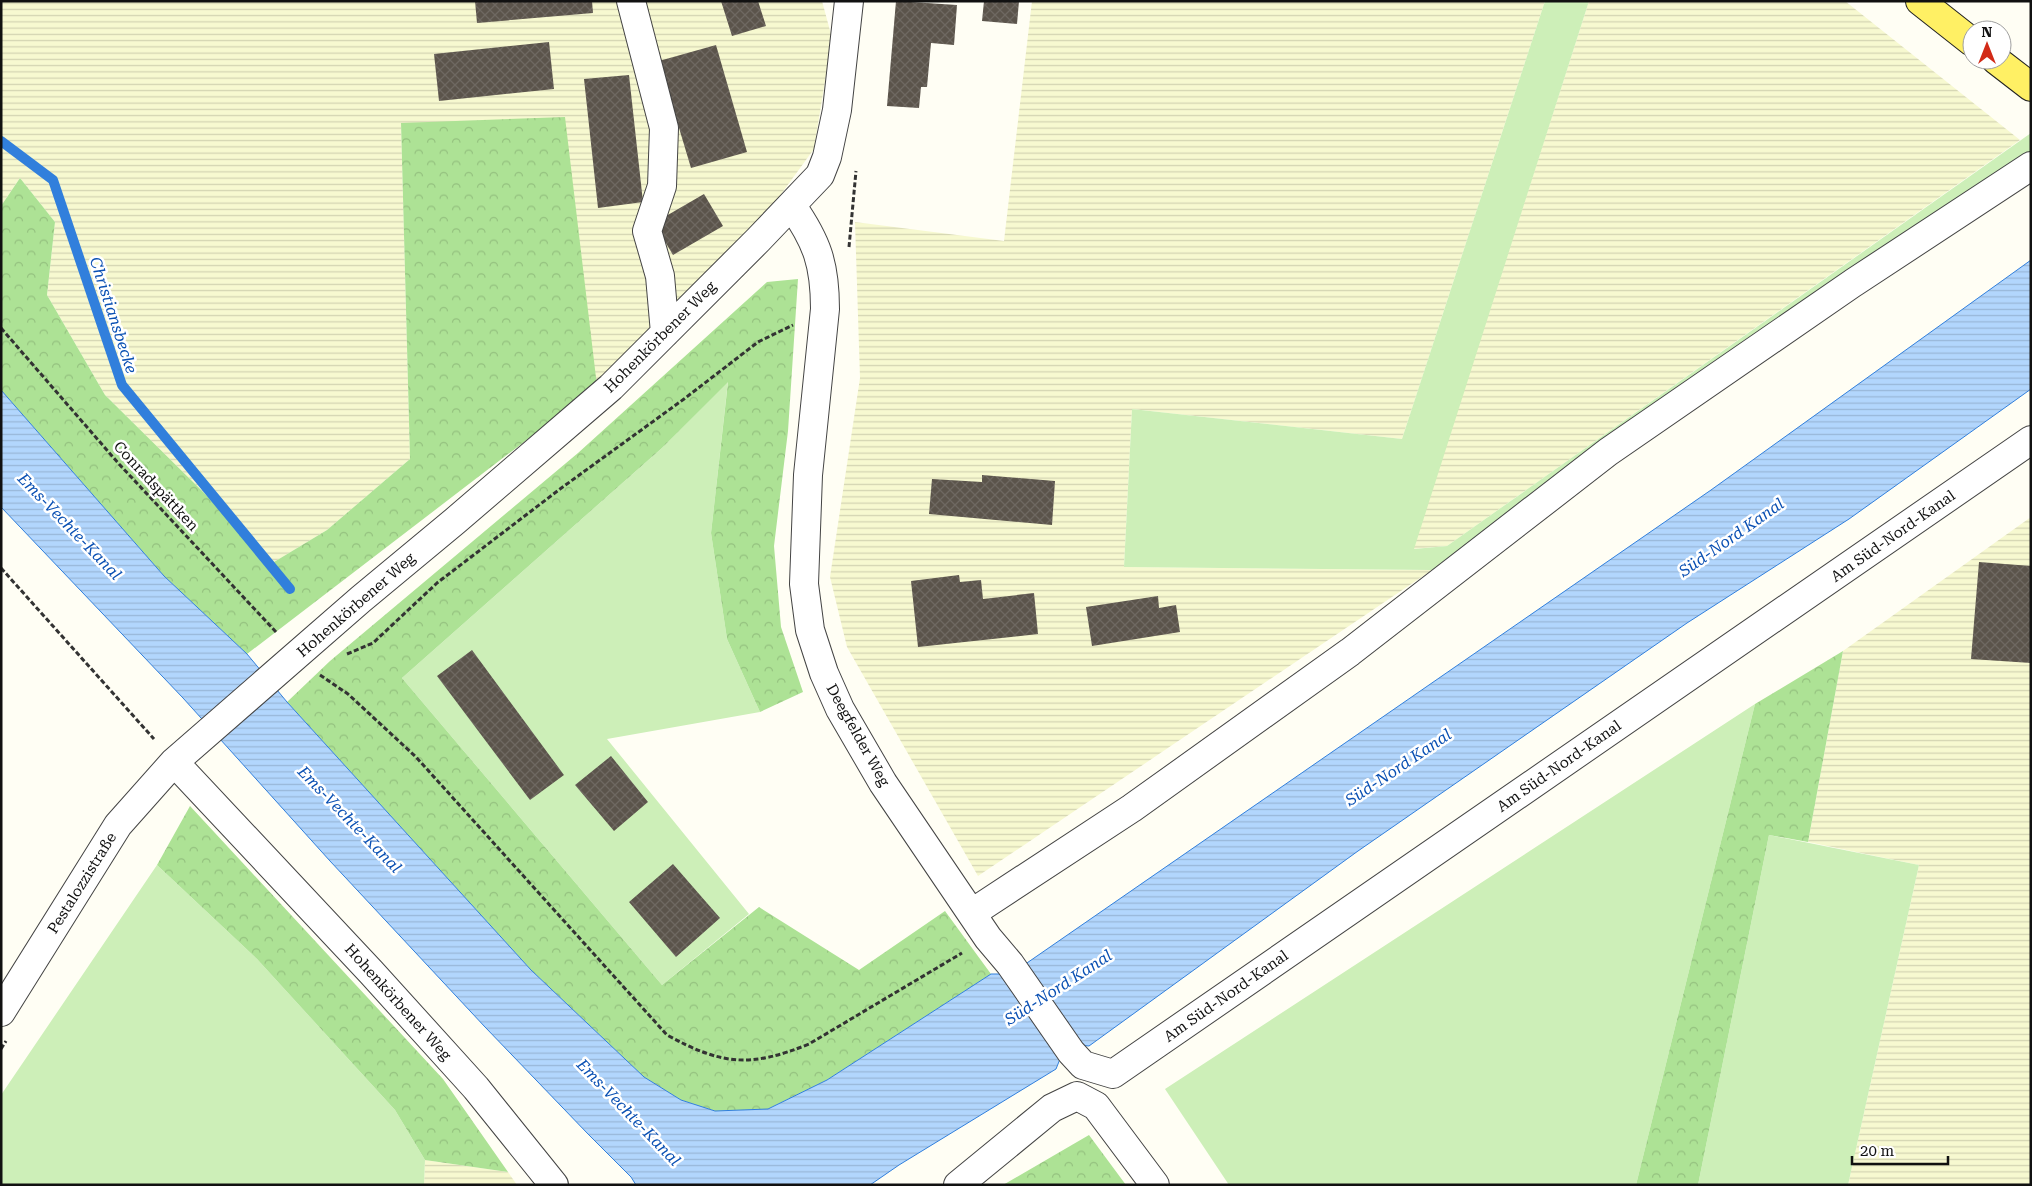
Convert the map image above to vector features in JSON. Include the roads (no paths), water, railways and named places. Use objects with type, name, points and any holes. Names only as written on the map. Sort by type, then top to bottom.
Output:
[{"type":"main road","points":[[1920,1],[1962,34]]},
{"type":"main road","points":[[2009,70],[2031,87]]},
{"type":"street","points":[[631,1],[664,128],[662,186],[648,231],[660,276],[665,333]]},
{"type":"street","name":"Hohenkörbener Weg","points":[[554,1185],[463,1074],[371,972],[174,762],[361,599],[611,387],[792,206],[820,174],[827,158],[837,110],[849,1]]},
{"type":"street","points":[[972,913],[1132,808],[1350,652],[1608,452],[1853,283],[2031,166]]},
{"type":"street","name":"Deegfelder Weg","points":[[792,206],[809,230],[819,255],[825,287],[825,309],[808,475],[804,584],[810,630],[824,672],[840,709],[884,783],[988,938],[1010,964],[1077,1059]]},
{"type":"street","name":"Am Süd-Nord-Kanal","points":[[1077,1059],[1113,1074],[2031,440]]},
{"type":"street","name":"Pestalozzistraße","points":[[1,1012],[118,825],[174,762]]},
{"type":"street","points":[[958,1185],[1052,1108],[1077,1096],[1096,1106],[1155,1185]]},
{"type":"water","points":[[2031,260],[2031,389],[1849,519],[1687,623],[1358,851],[1089,1046],[1079,1045],[1060,1059],[1056,1069],[899,1165],[870,1185],[636,1185],[631,1177],[485,1027],[330,861],[183,698],[1,507],[1,390],[164,576],[247,654],[287,702],[531,970],[644,1077],[681,1100],[715,1111],[768,1109],[827,1080],[991,974],[1002,974],[1024,965],[1711,490]]},
{"type":"waterway","name":"Christiansbecke","points":[[1,141],[53,180],[122,385],[290,589]]},
{"type":"water label","name":"Ems-Vechte-Kanal","points":[[70,526]]},
{"type":"water label","name":"Süd-Nord Kanal","points":[[1731,537]]},
{"type":"water label","name":"Süd-Nord Kanal","points":[[1398,767]]},
{"type":"water label","name":"Ems-Vechte-Kanal","points":[[350,819]]},
{"type":"water label","name":"Süd-Nord Kanal","points":[[1058,987]]},
{"type":"water label","name":"Ems-Vechte-Kanal","points":[[629,1112]]}]
